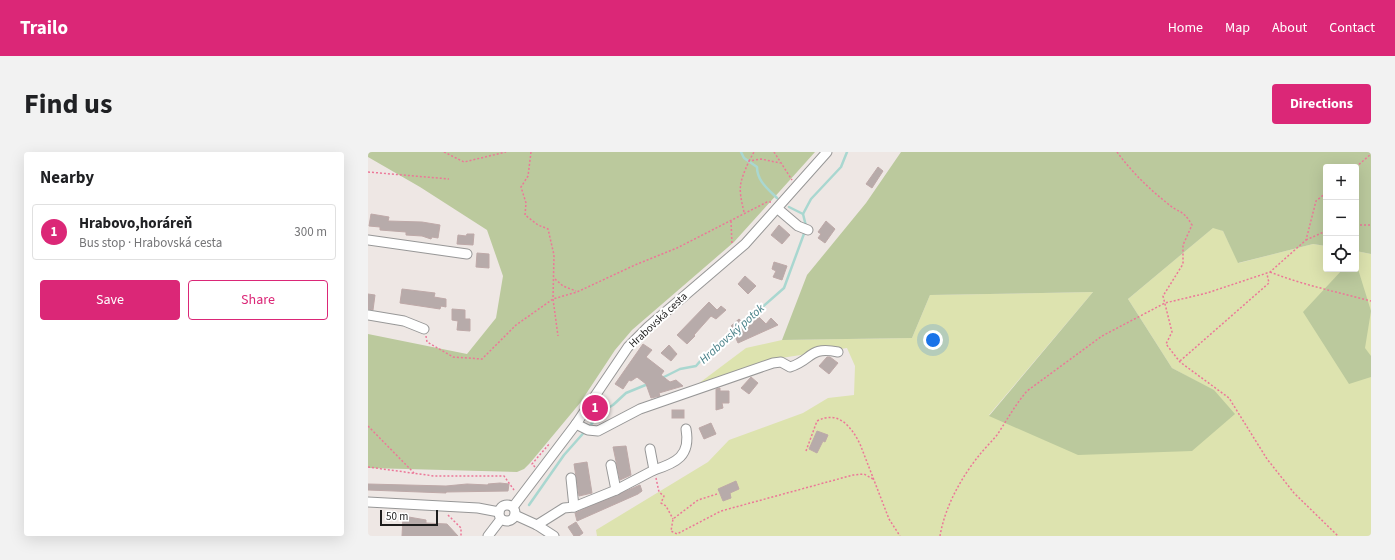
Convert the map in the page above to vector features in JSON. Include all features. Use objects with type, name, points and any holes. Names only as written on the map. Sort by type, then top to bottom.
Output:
[{"type":"street","name":"Hrabovská cesta","points":[[514,511],[582,427],[628,347],[648,327],[741,247],[827,152]]},
{"type":"street","points":[[777,206],[806,230]]},
{"type":"street","points":[[368,240],[467,254]]},
{"type":"street","points":[[368,315],[404,321],[424,329]]},
{"type":"street","points":[[582,427],[598,431],[640,409],[773,363],[781,362],[790,368],[819,351],[825,349],[838,352]]},
{"type":"street","points":[[537,525],[564,508],[574,507],[616,490],[654,470],[674,464],[683,453],[687,444],[686,429]]},
{"type":"street","points":[[650,449],[654,470]]},
{"type":"street","points":[[611,464],[616,490]]},
{"type":"street","points":[[570,478],[574,507]]},
{"type":"street","points":[[368,502],[478,508],[510,521],[514,511]]},
{"type":"street","points":[[488,536],[500,516],[504,505],[554,536]]},
{"type":"path","points":[[444,152],[464,162],[506,152]]},
{"type":"path","points":[[531,152],[528,176],[521,188],[526,203],[525,215],[538,225],[548,229],[554,255],[555,279],[553,299],[558,336]]},
{"type":"path","points":[[744,212],[739,193],[741,179],[754,152]]},
{"type":"path","points":[[774,152],[780,164],[794,182]]},
{"type":"path","points":[[1117,152],[1128,168],[1168,205],[1185,213],[1192,225],[1183,245],[1183,264],[1163,296],[1172,332],[1166,344],[1180,362],[1229,398],[1267,459],[1294,493],[1338,536]]},
{"type":"path","points":[[1359,164],[1371,154]]},
{"type":"path","points":[[749,161],[761,159],[780,164]]},
{"type":"path","points":[[368,172],[449,179]]},
{"type":"path","points":[[1306,240],[1316,201],[1323,195]]},
{"type":"path","points":[[424,329],[427,342],[453,357],[482,359],[516,325],[553,299],[577,292],[635,265],[677,248],[744,212],[767,202],[777,206]]},
{"type":"path","points":[[731,220],[732,247]]},
{"type":"path","points":[[1359,225],[1371,225]]},
{"type":"path","points":[[940,536],[942,522],[966,473],[997,435],[1018,401],[1027,391],[1102,336],[1165,303],[1208,293],[1267,274],[1306,240],[1323,232]]},
{"type":"path","points":[[1270,272],[1317,288],[1371,301]]},
{"type":"path","points":[[1180,362],[1269,283],[1267,274]]},
{"type":"path","points":[[555,279],[563,286],[577,292]]},
{"type":"path","points":[[806,451],[817,421],[826,416],[835,417],[845,423],[855,434],[889,519],[900,536]]},
{"type":"path","points":[[368,426],[414,474]]},
{"type":"path","points":[[368,467],[414,474],[504,476],[516,494]]},
{"type":"path","points":[[654,470],[659,492],[664,496],[660,503],[666,506],[673,519],[671,531],[677,534],[721,511],[746,503],[853,475],[864,474],[873,479]]},
{"type":"path","points":[[673,519],[698,500],[717,494]]},
{"type":"path","points":[[447,514],[461,528],[461,536]]},
{"type":"green space","points":[[368,152],[815,152],[734,242],[632,330],[615,350],[580,403],[530,463],[524,469],[517,472],[368,468],[368,334],[467,354],[496,318],[503,276],[487,230],[420,187],[368,157]]},
{"type":"green space","points":[[901,152],[1371,152],[1371,254],[1359,252],[1359,164],[1323,164],[1323,246],[1313,244],[1238,263],[1223,231],[1213,228],[1128,299],[1172,368],[1214,390],[1235,414],[1192,451],[1078,455],[989,416],[1093,292],[930,295],[912,338],[782,340],[807,275],[866,203]]},
{"type":"green space","points":[[1214,227],[1223,231],[1239,263],[1313,244],[1323,246],[1323,272],[1359,272],[1359,252],[1371,254],[1371,536],[597,536],[596,530],[708,462],[729,440],[803,413],[828,398],[854,395],[855,366],[847,348],[781,358],[698,384],[746,348],[782,340],[912,338],[930,295],[1093,292],[989,415],[1214,391],[1172,368],[1128,299]]},
{"type":"green space","points":[[1340,272],[1359,272],[1371,311],[1365,348],[1371,356],[1371,377],[1349,384],[1303,312]]},
{"type":"building","points":[[878,167],[883,171],[872,188],[866,184]]},
{"type":"building","points":[[371,214],[389,217],[388,221],[422,222],[440,225],[438,238],[432,237],[431,239],[422,236],[406,235],[406,232],[380,230],[380,227],[369,226]]},
{"type":"building","points":[[826,221],[835,229],[825,243],[818,238],[821,234],[818,232]]},
{"type":"building","points":[[779,225],[790,235],[782,244],[771,235]]},
{"type":"building","points":[[467,234],[474,234],[473,245],[457,244],[458,235],[466,236]]},
{"type":"building","points":[[477,253],[489,254],[489,268],[476,267]]},
{"type":"building","points":[[774,262],[787,266],[782,280],[773,277],[776,271],[772,269]]},
{"type":"building","points":[[745,276],[756,286],[748,294],[738,284]]},
{"type":"building","points":[[402,289],[435,293],[434,297],[446,299],[446,307],[441,306],[440,309],[400,303]]},
{"type":"building","points":[[368,294],[375,295],[373,310],[368,309]]},
{"type":"building","points":[[709,302],[717,310],[721,306],[726,310],[716,319],[711,316],[687,344],[677,335]]},
{"type":"building","points":[[452,309],[465,310],[465,319],[470,319],[470,331],[457,330],[458,321],[452,320]]},
{"type":"building","points":[[758,316],[766,324],[771,318],[778,325],[738,343],[734,334],[737,333],[731,326],[739,319],[748,327]]},
{"type":"building","points":[[643,344],[652,350],[646,357],[664,371],[661,375],[670,382],[676,380],[683,386],[659,393],[660,396],[651,398],[646,384],[637,377],[631,381],[629,380],[623,389],[615,384]]},
{"type":"building","points":[[669,345],[677,354],[671,361],[661,353]]},
{"type":"building","points":[[827,357],[830,357],[838,363],[829,374],[819,366]]},
{"type":"building","points":[[751,377],[758,383],[749,394],[741,388]]},
{"type":"building","points":[[720,388],[720,391],[729,391],[729,403],[722,403],[723,408],[716,410],[716,389]]},
{"type":"building","points":[[672,410],[684,410],[684,418],[672,418]]},
{"type":"building","points":[[711,423],[716,434],[704,439],[699,428]]},
{"type":"building","points":[[817,431],[828,435],[817,453],[809,449]]},
{"type":"building","points":[[626,446],[631,475],[620,480],[613,447]]},
{"type":"building","points":[[587,462],[592,493],[579,496],[574,464]]},
{"type":"building","points":[[736,481],[739,489],[730,493],[731,498],[723,501],[718,489]]},
{"type":"building","points":[[500,483],[509,484],[508,491],[446,493],[368,490],[368,484],[446,486],[467,484],[488,485]]},
{"type":"building","points":[[640,485],[642,491],[638,494],[577,521],[575,513]]},
{"type":"building","points":[[403,516],[426,520],[426,523],[447,524],[458,536],[402,536]]},
{"type":"building","points":[[576,522],[583,533],[579,536],[574,536],[568,527]]},
{"type":"waterway","points":[[741,152],[744,158],[757,167],[757,172],[761,181],[777,198]]},
{"type":"waterway","name":"Hrabovský potok","points":[[806,226],[803,214],[811,199],[841,167],[847,152]]},
{"type":"waterway","points":[[789,207],[803,214]]},
{"type":"waterway","name":"Hrabovský potok","points":[[742,325],[784,288],[805,231]]},
{"type":"waterway","name":"Hrabovský potok","points":[[662,378],[680,369],[696,366],[708,352],[737,330]]},
{"type":"waterway","name":"Hrabovský potok","points":[[529,505],[564,455],[603,411],[613,405],[626,393],[648,384]]},
{"type":"place","name":"Hrabovo,horáreň","points":[[595,408]]}]
